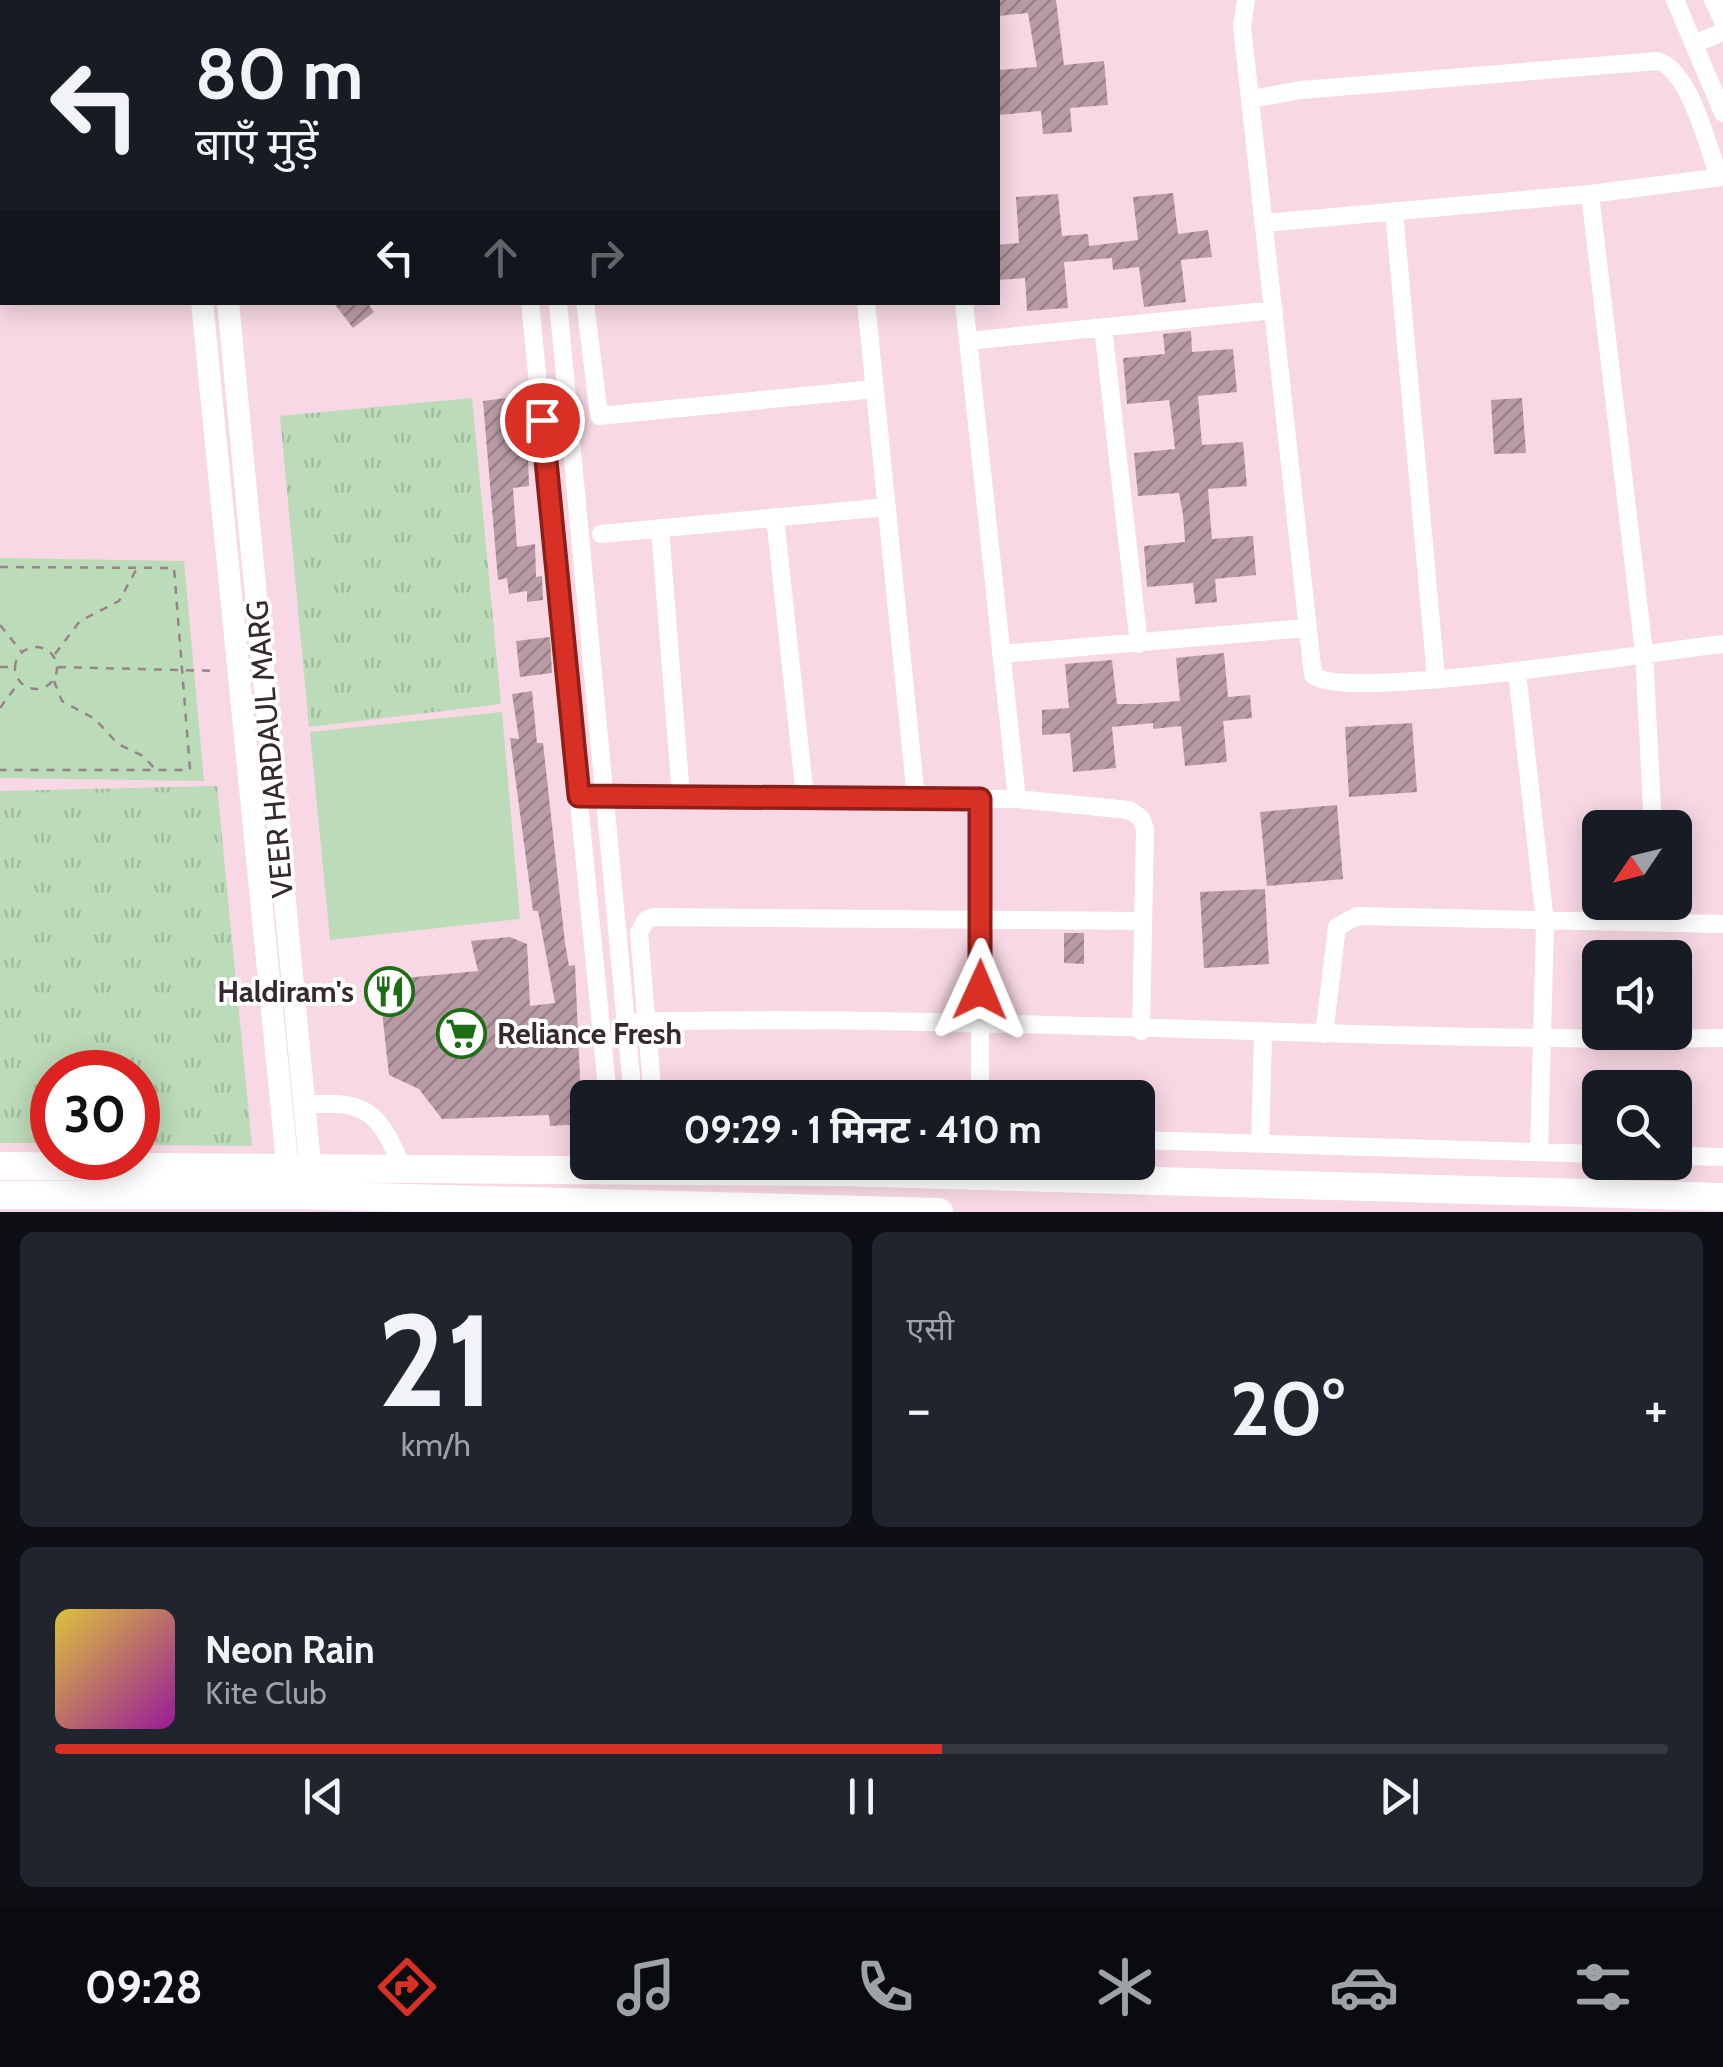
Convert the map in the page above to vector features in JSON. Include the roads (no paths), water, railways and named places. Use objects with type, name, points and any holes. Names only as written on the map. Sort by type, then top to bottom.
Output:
[{"type":"main road","points":[[0,1166],[840,1172],[1723,1198]]},
{"type":"main road","points":[[0,1194],[939,1212]]},
{"type":"street","points":[[1246,0],[1242,26],[1309,666],[1322,682],[1436,678],[1516,672],[1723,644]]},
{"type":"street","points":[[1675,0],[1723,113]]},
{"type":"street","points":[[1713,0],[1723,21]]},
{"type":"street","points":[[1696,42],[1723,32]]},
{"type":"street","points":[[1252,99],[1300,90],[1657,61],[1668,64],[1682,80],[1721,177],[1590,194],[1264,222]]},
{"type":"street","points":[[1590,194],[1644,652],[1652,810]]},
{"type":"street","points":[[1394,211],[1436,678]]},
{"type":"street","name":"VEER HARDAUL MARG","points":[[202,305],[237,671],[299,1167]]},
{"type":"street","name":"VEER HARDAUL MARG","points":[[228,305],[304,1106],[298,1201]]},
{"type":"street","points":[[530,305],[606,1080]]},
{"type":"street","points":[[558,305],[631,1080]]},
{"type":"street","points":[[586,305],[598,416],[875,388]]},
{"type":"street","points":[[866,305],[916,798]]},
{"type":"street","points":[[964,305],[1017,799]]},
{"type":"street","points":[[968,341],[1274,310]]},
{"type":"street","points":[[1103,327],[1139,644]]},
{"type":"street","points":[[602,534],[887,507]]},
{"type":"street","points":[[776,518],[805,797]]},
{"type":"street","points":[[660,528],[681,796]]},
{"type":"street","points":[[1001,654],[1306,628]]},
{"type":"street","points":[[1516,672],[1545,922],[1538,1040],[1539,1152]]},
{"type":"street","points":[[579,796],[1017,799],[1114,806],[1141,818],[1145,829],[1142,1031]]},
{"type":"street","points":[[980,799],[980,1080]]},
{"type":"street","points":[[1324,1034],[1334,938],[1344,920],[1357,916],[1723,924]]},
{"type":"street","points":[[652,1080],[640,932],[641,925],[654,917],[1143,921]]},
{"type":"street","points":[[626,1022],[1538,1040],[1723,1038]]},
{"type":"street","points":[[1260,1144],[1262,1035]]},
{"type":"street","points":[[304,1106],[336,1102],[354,1105],[372,1115],[386,1129],[402,1168]]},
{"type":"street","points":[[1155,1141],[1582,1153]]},
{"type":"street","points":[[1692,1156],[1723,1157]]},
{"type":"place","name":"Haldiram's","points":[[389,992]]},
{"type":"place","name":"Reliance Fresh","points":[[462,1034]]}]
